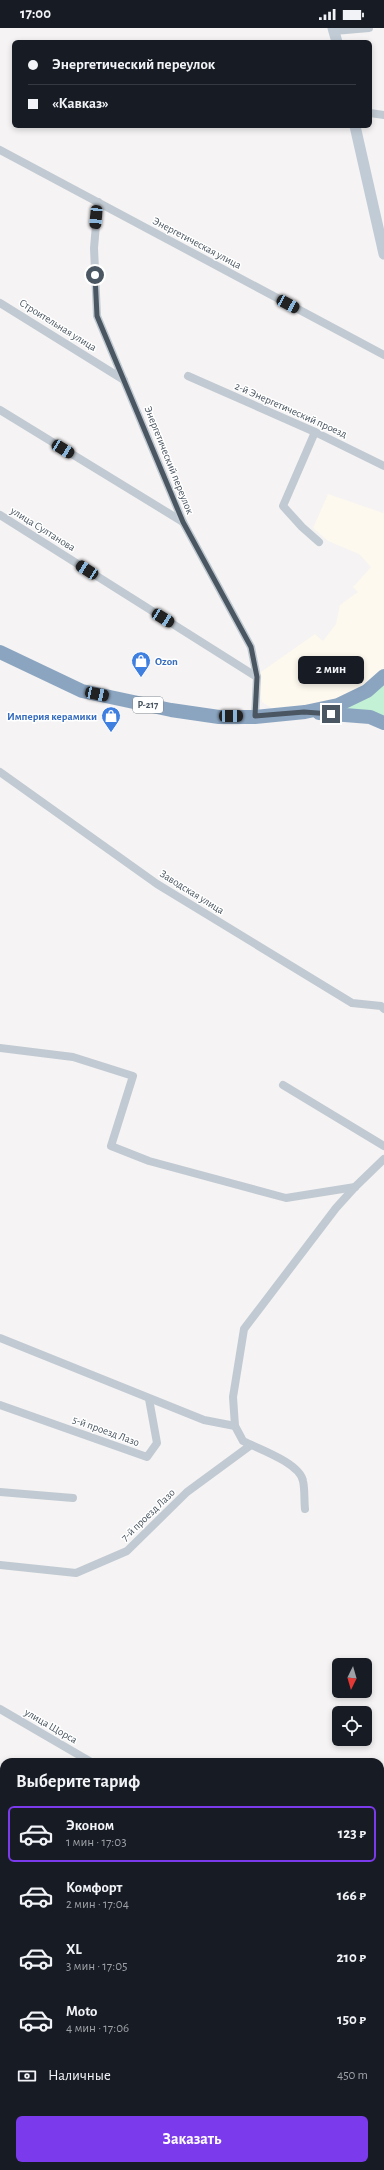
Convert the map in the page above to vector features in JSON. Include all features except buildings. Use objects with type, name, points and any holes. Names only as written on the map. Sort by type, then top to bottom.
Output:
[{"type":"highway","name":"Р-217","points":[[0,652],[82,691],[171,710],[219,716],[255,716],[304,712],[338,705],[367,691],[384,676]]},
{"type":"highway","name":"Р-217","points":[[304,712],[370,717],[384,723]]},
{"type":"main road","points":[[355,128],[384,254]]},
{"type":"street","points":[[335,34],[368,28]]},
{"type":"street","points":[[372,113],[384,115]]},
{"type":"street","name":"Энергетическая улица","points":[[0,150],[384,355]]},
{"type":"street","name":"Энергетический переулок","points":[[98,202],[94,248],[97,316],[183,522],[251,647],[257,677],[255,716]]},
{"type":"street","name":"Строительная улица","points":[[0,302],[124,380]]},
{"type":"street","name":"2-й Энергетический проезд","points":[[188,376],[315,432],[384,466]]},
{"type":"street","points":[[0,410],[183,522]]},
{"type":"street","points":[[315,432],[283,506],[302,527],[319,542]]},
{"type":"street","name":"улица Султанова","points":[[0,515],[257,677]]},
{"type":"street","name":"Заводская улица","points":[[0,772],[164,888],[352,1003],[380,1006],[384,1009]]},
{"type":"street","points":[[0,1048],[73,1057],[134,1076],[111,1146],[149,1161],[286,1198],[355,1187]]},
{"type":"street","points":[[283,1085],[384,1146]]},
{"type":"street","points":[[305,1509],[303,1481],[300,1474],[288,1463],[243,1441],[235,1426],[233,1397],[244,1329],[336,1208],[384,1159]]},
{"type":"street","points":[[0,1338],[204,1420],[235,1426]]},
{"type":"street","name":"5-й проезд Лазо","points":[[0,1405],[147,1457],[157,1443],[149,1399]]},
{"type":"street","name":"7-й проезд Лазо","points":[[0,1565],[76,1573],[127,1551],[187,1492],[251,1445]]},
{"type":"street","points":[[0,1492],[73,1498]]},
{"type":"street","name":"улица Щорса","points":[[0,1709],[84,1758]]},
{"type":"street","points":[[0,1714],[12,1716]]},
{"type":"shaded area","points":[[328,494],[383,513],[384,509],[384,672],[355,694],[332,702],[273,709],[262,702],[258,674],[315,634],[323,641],[336,624],[340,605],[358,592],[353,587],[371,567],[359,554],[328,541],[313,528]]},
{"type":"green space","points":[[384,684],[384,717],[339,710]]},
{"type":"place","name":"Ozon","points":[[141,678]]},
{"type":"place","name":"Империя керамики","points":[[111,733]]},
{"type":"route","points":[[95,275],[97,316],[183,522],[251,647],[257,677],[254,700],[255,716],[304,712],[331,714]]}]
